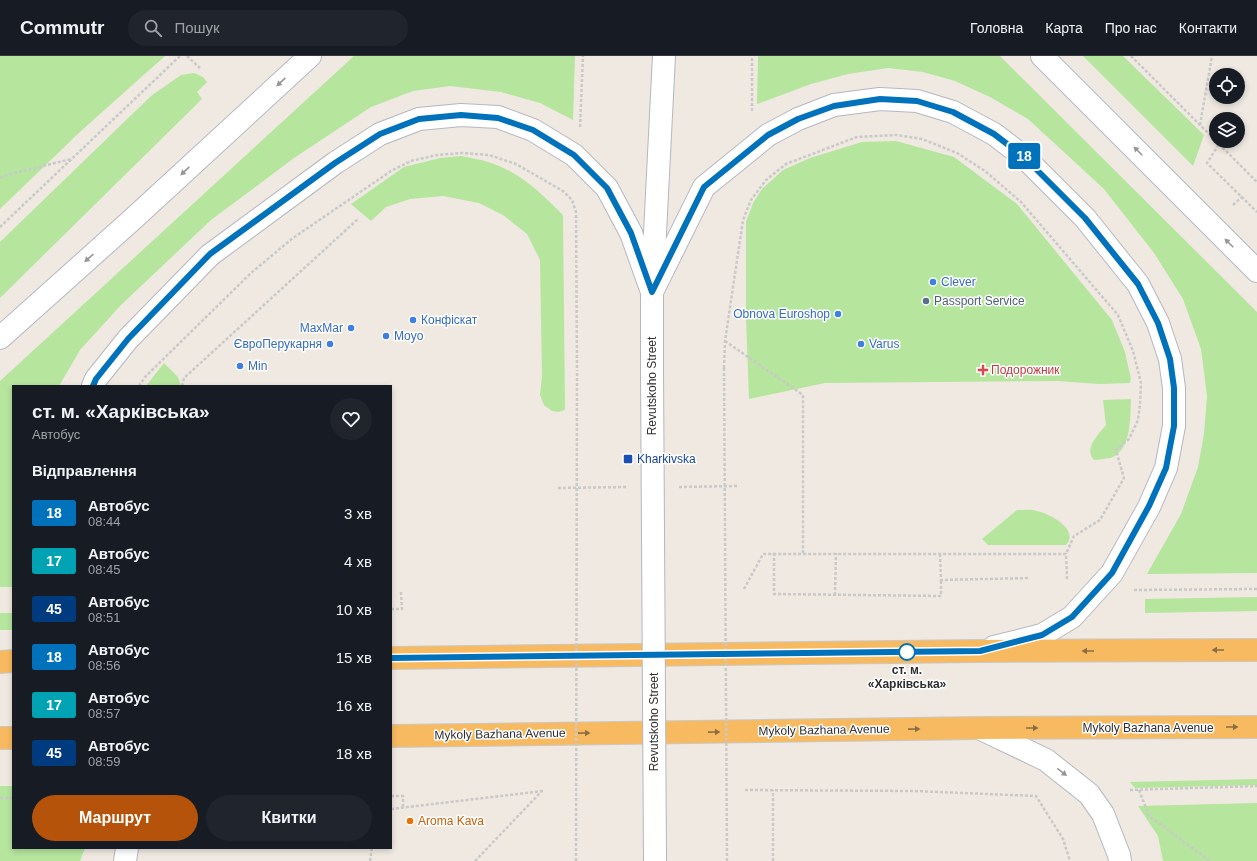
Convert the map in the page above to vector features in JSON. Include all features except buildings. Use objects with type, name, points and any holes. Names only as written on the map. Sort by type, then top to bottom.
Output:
[{"type":"highway","points":[[392,658],[980,651],[1257,650]]},
{"type":"highway","points":[[0,662],[12,662]]},
{"type":"highway","name":"Mykoly Bazhana Avenue","points":[[392,736],[978,728],[1257,727]]},
{"type":"highway","points":[[0,738],[12,738]]},
{"type":"street","points":[[0,338],[134,218],[310,56]]},
{"type":"street","name":"Revutskoho Street","points":[[655,861],[652,292],[664,56]]},
{"type":"street","points":[[1042,56],[1257,271]]},
{"type":"street","points":[[652,292],[704,187],[768,135],[798,119],[834,106],[880,99],[917,101],[953,112],[994,134],[1024,157],[1085,218],[1138,284],[1158,323],[1170,359],[1174,388],[1174,426],[1166,468],[1149,506],[1112,573],[1072,617],[1042,635],[980,651]]},
{"type":"street","points":[[93,385],[96,379],[128,339],[210,254],[335,163],[380,134],[419,119],[461,115],[498,118],[533,130],[574,155],[607,188],[631,233],[652,292]]},
{"type":"street","points":[[978,728],[1046,760],[1089,794],[1103,814],[1119,854],[1120,861]]},
{"type":"street","points":[[125,861],[127,849]]},
{"type":"path","points":[[0,227],[180,56]]},
{"type":"path","points":[[187,56],[200,68]]},
{"type":"path","points":[[581,124],[584,56]]},
{"type":"path","points":[[752,56],[752,111]]},
{"type":"path","points":[[1131,56],[1209,134]]},
{"type":"path","points":[[1200,124],[1212,56]]},
{"type":"path","points":[[727,861],[725,341],[743,220],[751,200],[766,180],[786,164],[857,137],[896,135],[922,139],[957,153],[985,171],[1021,202],[1118,315],[1134,351],[1141,382],[1138,420],[1129,439],[1116,450],[1124,478],[1100,520],[1074,536],[1066,554],[1067,578],[1134,590],[1257,589]]},
{"type":"path","points":[[1216,148],[1207,163],[1257,212]]},
{"type":"path","points":[[1223,148],[1257,182]]},
{"type":"path","points":[[140,385],[145,377],[251,273],[293,238],[391,170],[411,161],[437,155],[462,153],[489,155],[516,164],[563,191],[572,200],[576,212],[577,370],[576,861]]},
{"type":"path","points":[[0,178],[72,159]]},
{"type":"path","points":[[1233,205],[1242,197]]},
{"type":"path","points":[[182,385],[184,378],[358,219]]},
{"type":"path","points":[[725,341],[803,395],[803,553]]},
{"type":"path","points":[[774,553],[774,594],[940,596],[940,554]]},
{"type":"path","points":[[744,589],[763,554],[1066,554]]},
{"type":"path","points":[[835,595],[836,554]]},
{"type":"path","points":[[941,580],[1030,578]]},
{"type":"path","points":[[392,609],[402,609],[401,592]]},
{"type":"path","points":[[1130,790],[1257,786]]},
{"type":"path","points":[[745,790],[914,791],[1036,796],[1063,839],[1070,861]]},
{"type":"path","points":[[773,790],[773,861]]},
{"type":"path","points":[[1139,790],[1149,816],[1210,861]]},
{"type":"path","points":[[392,809],[543,791],[475,861]]},
{"type":"path","points":[[392,796],[403,796],[403,808]]},
{"type":"path","points":[[0,798],[12,798]]},
{"type":"path","points":[[370,861],[372,849]]},
{"type":"green space","points":[[0,56],[165,56],[82,130],[0,209]]},
{"type":"green space","points":[[354,56],[575,56],[573,120],[540,103],[501,92],[450,86],[413,91],[371,107],[294,158],[211,220],[121,305],[80,350],[60,385],[12,385],[12,587],[0,587],[0,381]]},
{"type":"green space","points":[[758,56],[1000,56],[1257,312],[1257,573],[1147,574],[1181,514],[1198,467],[1204,434],[1207,396],[1201,349],[1183,299],[1154,253],[1104,189],[1028,119],[990,97],[955,81],[923,72],[888,68],[848,74],[811,84],[757,104]]},
{"type":"green space","points":[[1083,56],[1123,56],[1204,135],[1193,166]]},
{"type":"green space","points":[[194,73],[203,77],[207,82],[197,92],[202,99],[0,298],[0,242],[151,96],[181,75]]},
{"type":"green space","points":[[896,141],[954,157],[1017,204],[1112,320],[1125,352],[1131,379],[1130,383],[1099,384],[1058,381],[825,383],[749,399],[746,317],[746,222],[753,203],[762,189],[783,170],[810,158],[862,142]]},
{"type":"green space","points":[[461,156],[488,162],[510,171],[538,191],[563,215],[565,410],[558,412],[552,411],[544,405],[540,395],[542,376],[540,260],[527,234],[503,215],[479,203],[443,196],[410,199],[386,207],[371,221],[351,204],[404,167],[440,158]]},
{"type":"green space","points":[[164,363],[178,377],[181,385],[147,385]]},
{"type":"green space","points":[[1131,399],[1129,431],[1124,446],[1113,457],[1094,460],[1090,451],[1091,446],[1093,441],[1106,425],[1103,400]]},
{"type":"green space","points":[[1017,510],[1035,510],[1053,517],[1068,530],[1069,541],[1066,545],[988,545],[982,539]]},
{"type":"green space","points":[[1257,597],[1257,611],[1145,613],[1145,599]]},
{"type":"green space","points":[[0,613],[12,613],[12,630],[0,630]]},
{"type":"green space","points":[[1257,779],[1257,785],[1135,788],[1130,782]]},
{"type":"green space","points":[[0,786],[12,786],[12,849],[85,849],[80,861],[0,861]]},
{"type":"green space","points":[[1257,803],[1257,861],[1163,861],[1158,836],[1138,806]]},
{"type":"bus line","name":"18","points":[[93,385],[96,379],[128,339],[210,254],[335,163],[380,134],[419,119],[461,115],[498,118],[533,130],[574,155],[607,188],[631,233],[652,292],[704,187],[768,135],[798,119],[834,106],[880,99],[917,101],[953,112],[994,134],[1024,157],[1085,218],[1138,284],[1158,323],[1170,359],[1174,388],[1174,426],[1166,468],[1149,506],[1112,573],[1072,617],[1042,635],[980,651],[392,658]]},
{"type":"place","name":"Clever","points":[[933,282]]},
{"type":"place","name":"Passport Service","points":[[926,301]]},
{"type":"place","name":"Obnova Euroshop","points":[[838,314]]},
{"type":"place","name":"Конфіскат","points":[[413,320]]},
{"type":"place","name":"MaxMar","points":[[351,328]]},
{"type":"place","name":"Moyo","points":[[386,336]]},
{"type":"place","name":"ЄвроПерукарня","points":[[330,344]]},
{"type":"place","name":"Varus","points":[[861,344]]},
{"type":"place","name":"Min","points":[[240,366]]},
{"type":"place","name":"Подорожник","points":[[983,370]]},
{"type":"place","name":"Kharkivska","points":[[628,459]]},
{"type":"place","name":"ст. м. «Харківська»","points":[[907,652]]},
{"type":"place","name":"Aroma Kava","points":[[410,821]]}]
